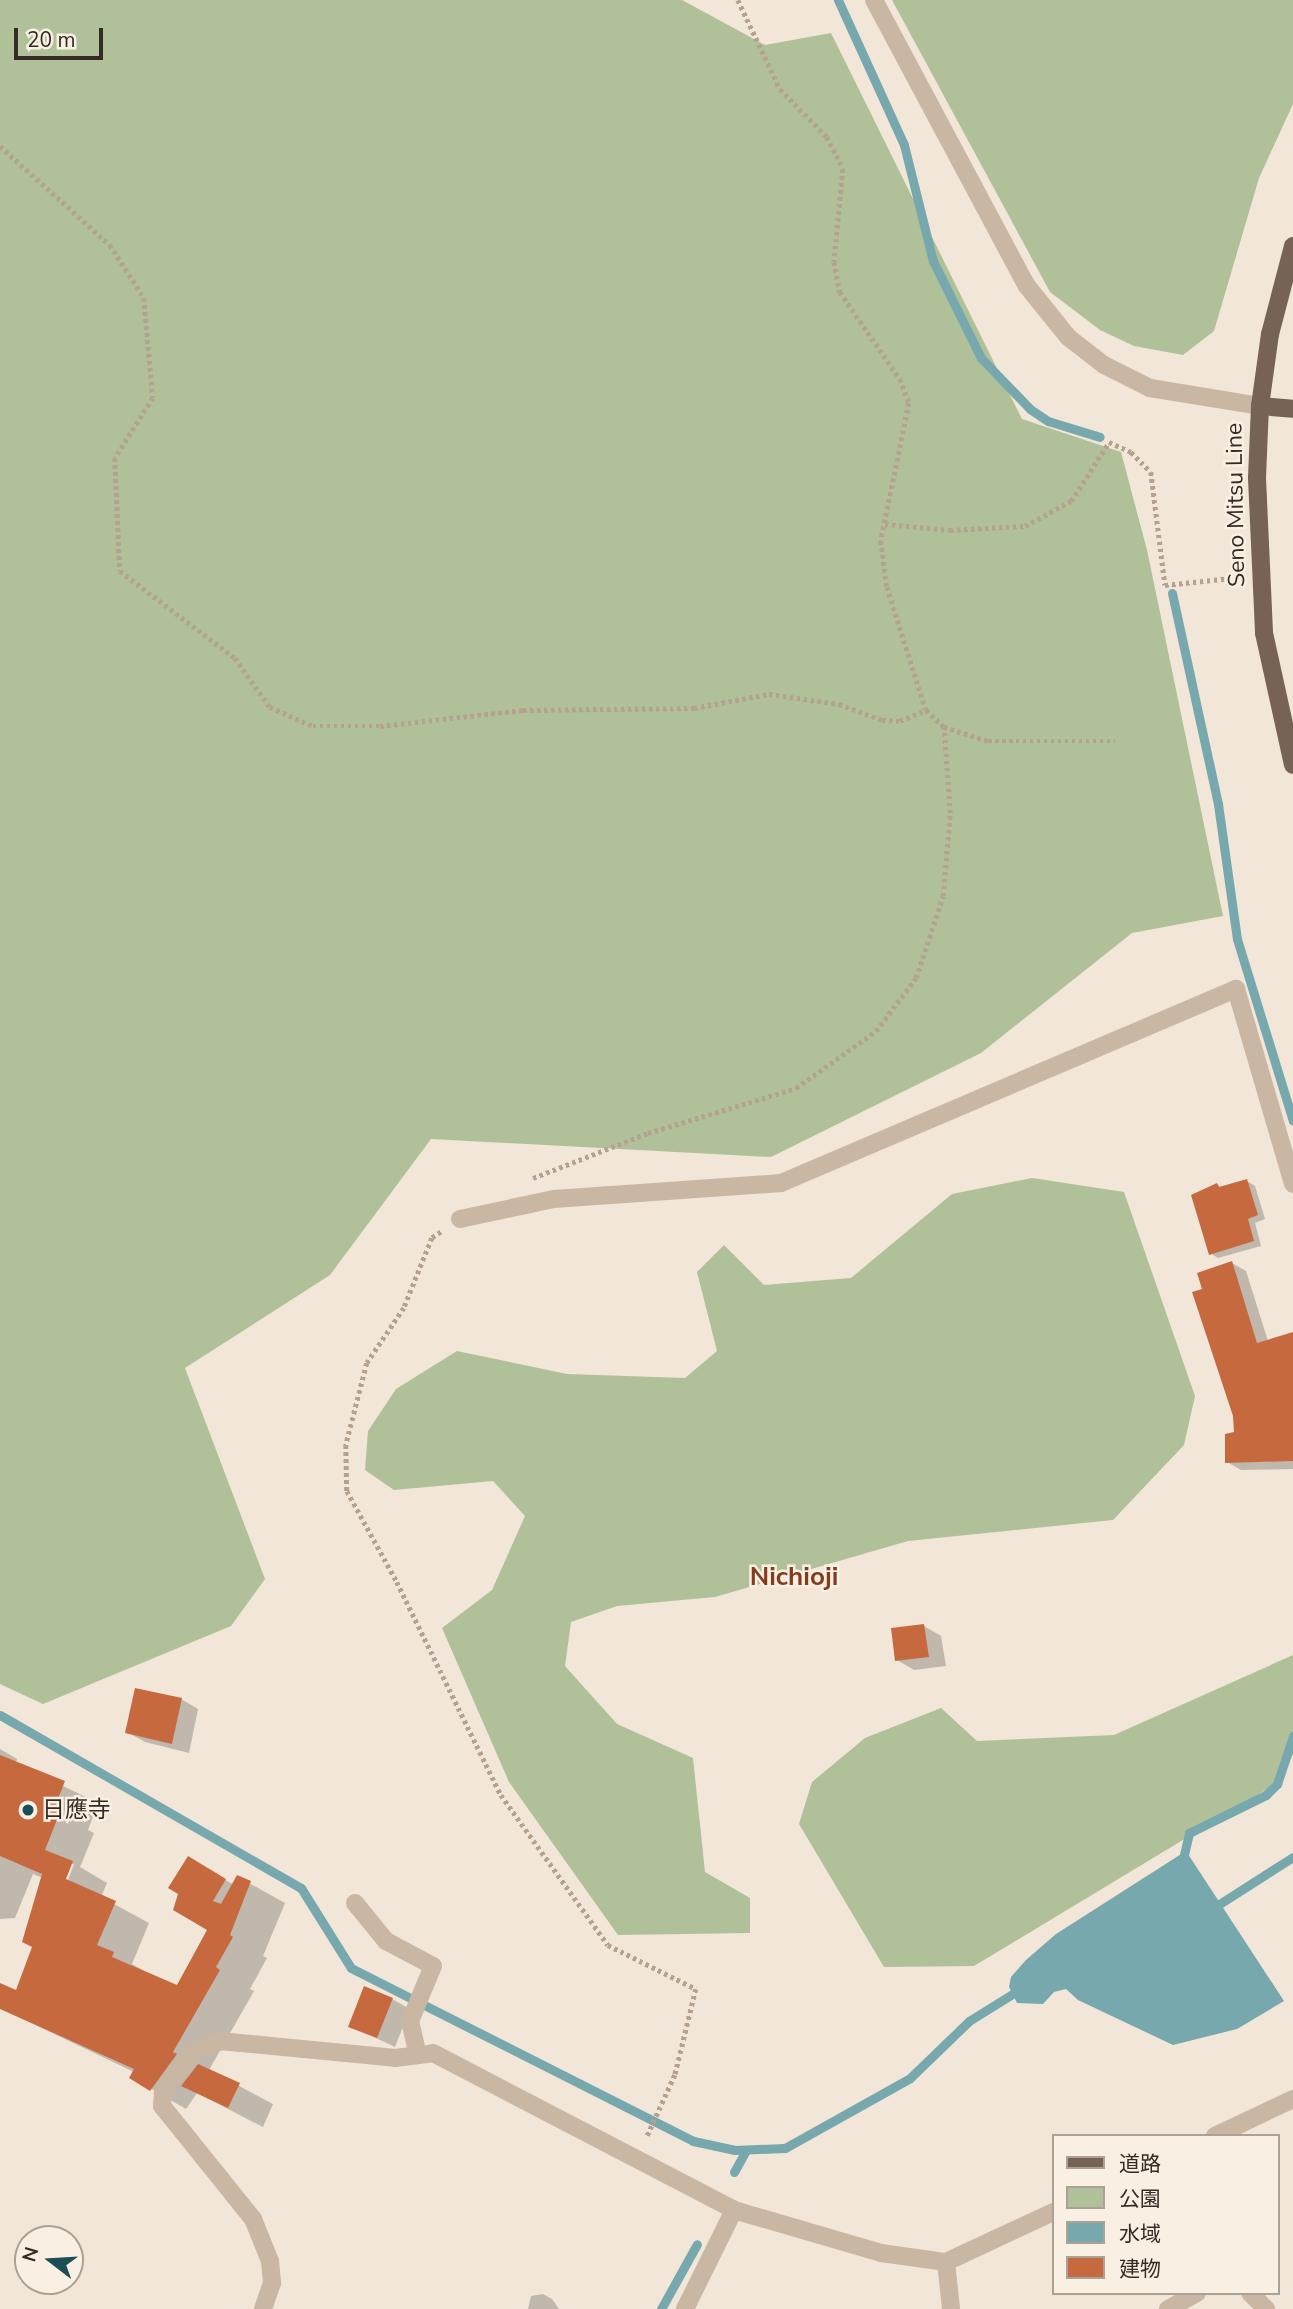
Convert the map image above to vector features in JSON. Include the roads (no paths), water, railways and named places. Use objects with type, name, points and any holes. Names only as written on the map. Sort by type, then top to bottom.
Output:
[{"type":"main road","name":"Seno Mitsu Line","points":[[1293,246],[1270,334],[1260,406],[1257,478],[1264,633],[1293,765]]},
{"type":"main road","points":[[1260,406],[1293,408]]},
{"type":"street","points":[[874,0],[1027,286],[1068,337],[1104,365],[1150,388],[1260,406]]},
{"type":"street","points":[[460,1219],[554,1199],[781,1183],[1236,989],[1293,1184]]},
{"type":"street","points":[[355,1903],[386,1941],[433,1966],[418,2002],[411,2040],[418,2055]]},
{"type":"street","points":[[263,2309],[272,2283],[270,2261],[253,2219],[174,2126],[162,2105],[163,2092],[192,2052],[220,2041],[395,2058],[433,2053],[734,2210],[881,2253],[946,2262],[1052,2211]]},
{"type":"street","points":[[1218,2134],[1293,2099]]},
{"type":"street","points":[[685,2309],[734,2210]]},
{"type":"street","points":[[946,2262],[951,2309]]},
{"type":"street","points":[[1168,2309],[1193,2295]]},
{"type":"street","points":[[1252,2295],[1266,2309]]},
{"type":"water","points":[[1186,1851],[1284,2001],[1237,2029],[1173,2045],[1078,2000],[1066,1989],[1054,1992],[1043,2004],[1017,2003],[1009,1987],[1011,1977],[1026,1960],[1056,1934]]},
{"type":"waterway","points":[[838,0],[904,145],[933,261],[981,358],[1030,409],[1048,421],[1100,437]]},
{"type":"waterway","points":[[1172,593],[1218,804],[1237,939],[1293,1121]]},
{"type":"waterway","points":[[0,1715],[301,1888],[351,1968],[693,2141],[735,2150],[785,2148],[910,2078],[969,2021],[1022,1988]]},
{"type":"waterway","points":[[1183,1859],[1189,1833],[1266,1795],[1277,1784],[1293,1736]]},
{"type":"waterway","points":[[1210,1910],[1293,1857]]},
{"type":"waterway","points":[[734,2172],[746,2150]]},
{"type":"waterway","points":[[661,2309],[697,2244]]},
{"type":"place","name":"日應寺","points":[[28,1810]]},
{"type":"district","name":"Nichioji","points":[[794,1577]]}]
